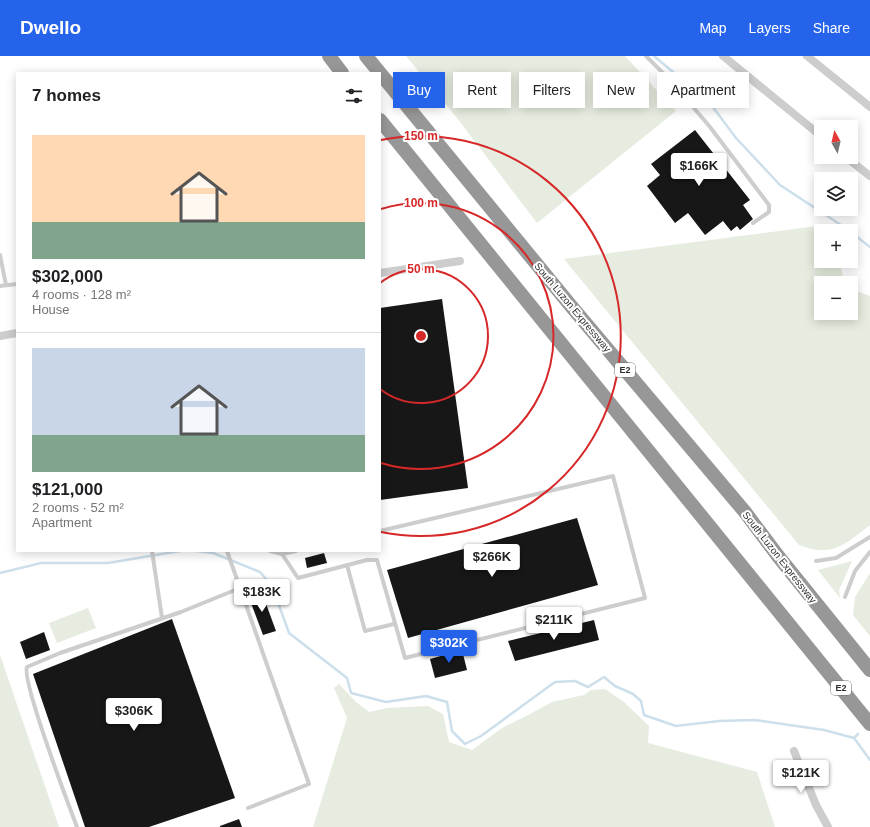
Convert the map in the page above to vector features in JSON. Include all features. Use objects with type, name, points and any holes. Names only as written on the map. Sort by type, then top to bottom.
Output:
[{"type":"highway","points":[[329,56],[341,72]]},
{"type":"highway","name":"South Luzon Expressway","points":[[366,56],[379,72]]},
{"type":"highway","name":"South Luzon Expressway","points":[[381,74],[571,306],[745,512],[778,556],[870,670]]},
{"type":"highway","name":"E2","points":[[381,121],[870,724]]},
{"type":"street","points":[[723,56],[814,130]]},
{"type":"street","points":[[807,56],[870,107]]},
{"type":"street","points":[[855,164],[870,176]]},
{"type":"street","points":[[381,273],[460,261]]},
{"type":"street","points":[[0,336],[16,333]]},
{"type":"street","points":[[794,751],[816,805],[828,827]]},
{"type":"lane","points":[[646,56],[671,81],[714,132],[769,205],[769,212],[753,223]]},
{"type":"lane","points":[[0,255],[6,285]]},
{"type":"lane","points":[[0,286],[16,284]]},
{"type":"lane","points":[[282,554],[298,578],[367,560],[377,560],[394,624],[405,658],[645,598],[613,476],[381,531]]},
{"type":"lane","points":[[816,561],[836,558],[870,537]]},
{"type":"lane","points":[[152,552],[162,618]]},
{"type":"lane","points":[[227,552],[309,784],[248,808]]},
{"type":"lane","points":[[274,552],[282,554],[291,552]]},
{"type":"lane","points":[[845,597],[856,571],[870,552]]},
{"type":"lane","points":[[347,565],[365,631],[394,624]]},
{"type":"lane","points":[[77,827],[34,702],[26,668],[60,653],[162,618],[240,588]]},
{"type":"shaded area","points":[[406,56],[625,56],[640,72],[593,72],[593,108],[649,108],[649,82],[657,91],[657,108],[673,108],[676,111],[537,223],[445,103],[445,72],[419,72]]},
{"type":"shaded area","points":[[814,226],[814,268],[841,268],[843,276],[814,276],[814,320],[858,320],[858,292],[870,296],[870,525],[845,544],[829,550],[810,549],[799,545],[564,259]]},
{"type":"shaded area","points":[[852,561],[839,590],[840,598],[818,570]]},
{"type":"shaded area","points":[[870,573],[870,636],[853,615],[855,597]]},
{"type":"shaded area","points":[[88,608],[96,628],[57,643],[49,623]]},
{"type":"shaded area","points":[[0,655],[59,827],[0,827]]},
{"type":"shaded area","points":[[339,684],[356,702],[369,712],[387,708],[428,706],[443,714],[449,742],[472,750],[502,728],[552,702],[584,695],[591,690],[605,689],[623,701],[649,726],[648,743],[757,772],[775,827],[313,827],[347,718],[334,688]]},
{"type":"building","points":[[695,130],[750,200],[743,205],[753,219],[740,230],[737,226],[731,231],[723,221],[705,235],[688,213],[675,223],[647,186],[660,175],[651,164]]},
{"type":"building","points":[[442,299],[468,488],[381,500],[381,308]]},
{"type":"building","points":[[577,518],[598,585],[408,638],[387,570]]},
{"type":"building","points":[[324,553],[327,563],[307,568],[305,558]]},
{"type":"building","points":[[261,590],[276,631],[263,635],[248,595]]},
{"type":"building","points":[[172,619],[235,798],[149,827],[85,827],[33,674]]},
{"type":"building","points":[[594,620],[599,640],[515,661],[508,641]]},
{"type":"building","points":[[44,632],[50,650],[26,659],[20,642]]},
{"type":"building","points":[[462,650],[467,670],[435,678],[430,659]]},
{"type":"building","points":[[239,819],[242,827],[220,827],[220,826]]},
{"type":"waterway","points":[[654,56],[709,102],[736,138],[780,185],[839,224]]},
{"type":"waterway","points":[[858,238],[870,247]]},
{"type":"waterway","points":[[0,573],[41,563],[108,563],[174,552]]},
{"type":"waterway","points":[[205,552],[213,553],[260,572],[272,586],[289,633],[347,678],[351,693],[386,702],[426,696],[447,702],[452,731],[465,744],[481,736],[555,682],[575,681],[588,687],[604,677],[615,686],[633,694],[641,701],[644,715],[676,726],[719,721],[755,720],[824,730],[854,738]]},
{"type":"waterway","points":[[858,734],[854,738],[870,760]]}]
